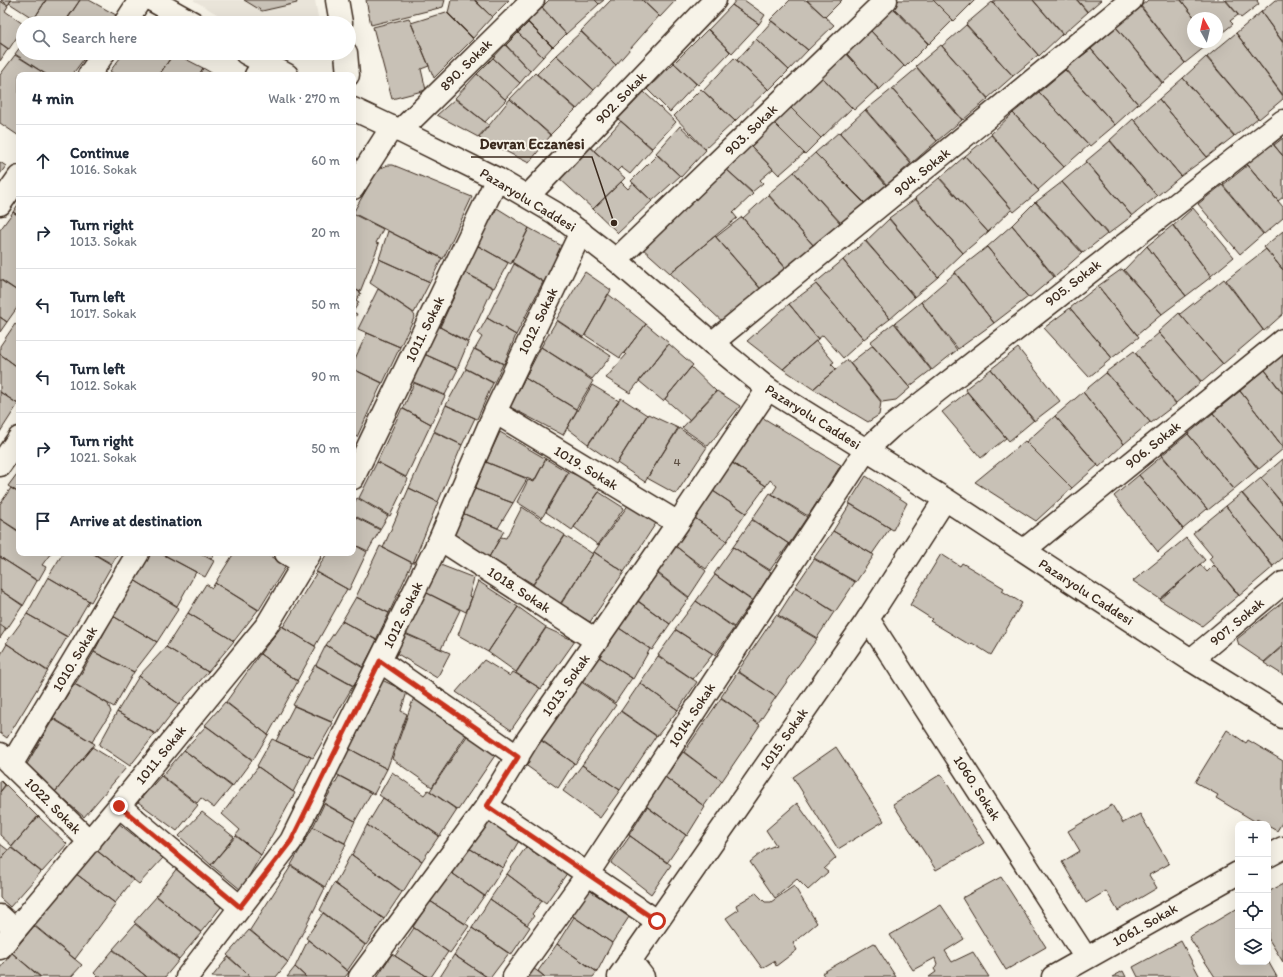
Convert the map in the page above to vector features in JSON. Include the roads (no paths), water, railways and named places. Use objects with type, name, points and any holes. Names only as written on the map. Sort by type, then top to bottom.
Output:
[{"type":"street","points":[[130,16],[140,0]]},
{"type":"street","points":[[152,0],[181,16]]},
{"type":"street","points":[[337,0],[340,16]]},
{"type":"street","name":"890. Sokak","points":[[396,129],[533,0]]},
{"type":"street","name":"902. Sokak","points":[[528,196],[715,0]]},
{"type":"street","name":"903. Sokak","points":[[616,260],[886,0]]},
{"type":"street","name":"904. Sokak","points":[[712,343],[1131,0]]},
{"type":"street","points":[[91,72],[99,60]]},
{"type":"street","points":[[347,60],[348,72]]},
{"type":"street","points":[[255,64],[278,72]]},
{"type":"street","name":"Pazaryolu Caddesi","points":[[356,110],[497,179],[555,213],[616,260],[768,389],[944,499],[1191,660],[1283,717]]},
{"type":"street","name":"905. Sokak","points":[[866,450],[897,422],[1283,120]]},
{"type":"street","points":[[356,184],[396,129]]},
{"type":"street","name":"1011. Sokak","points":[[356,472],[497,179]]},
{"type":"street","points":[[0,204],[16,180]]},
{"type":"street","name":"1012. Sokak","points":[[187,977],[291,841],[440,539],[495,412],[581,232]]},
{"type":"street","name":"906. Sokak","points":[[1024,550],[1283,340]]},
{"type":"street","name":"1013. Sokak","points":[[360,977],[487,806],[528,739],[678,523],[768,389]]},
{"type":"street","name":"1019. Sokak","points":[[495,412],[678,523]]},
{"type":"street","points":[[0,465],[16,442]]},
{"type":"street","name":"1014. Sokak","points":[[514,977],[587,875],[866,450]]},
{"type":"street","name":"1015. Sokak","points":[[630,972],[657,921],[868,619],[944,499]]},
{"type":"street","name":"1018. Sokak","points":[[440,539],[597,641]]},
{"type":"street","name":"1010. Sokak","points":[[6,760],[136,556]]},
{"type":"street","name":"1011. Sokak","points":[[0,948],[8,923],[90,842],[267,625],[300,556]]},
{"type":"street","name":"907. Sokak","points":[[1191,660],[1283,583]]},
{"type":"street","name":"1060. Sokak","points":[[868,619],[1086,958]]},
{"type":"street","points":[[380,661],[518,757]]},
{"type":"street","name":"1022. Sokak","points":[[6,760],[90,842]]},
{"type":"street","points":[[119,806],[240,907]]},
{"type":"street","points":[[487,806],[657,921]]},
{"type":"street","points":[[1271,854],[1283,848]]},
{"type":"street","name":"1061. Sokak","points":[[1053,977],[1235,875]]},
{"type":"place","name":"Devran Eczanesi","points":[[614,223]]}]
